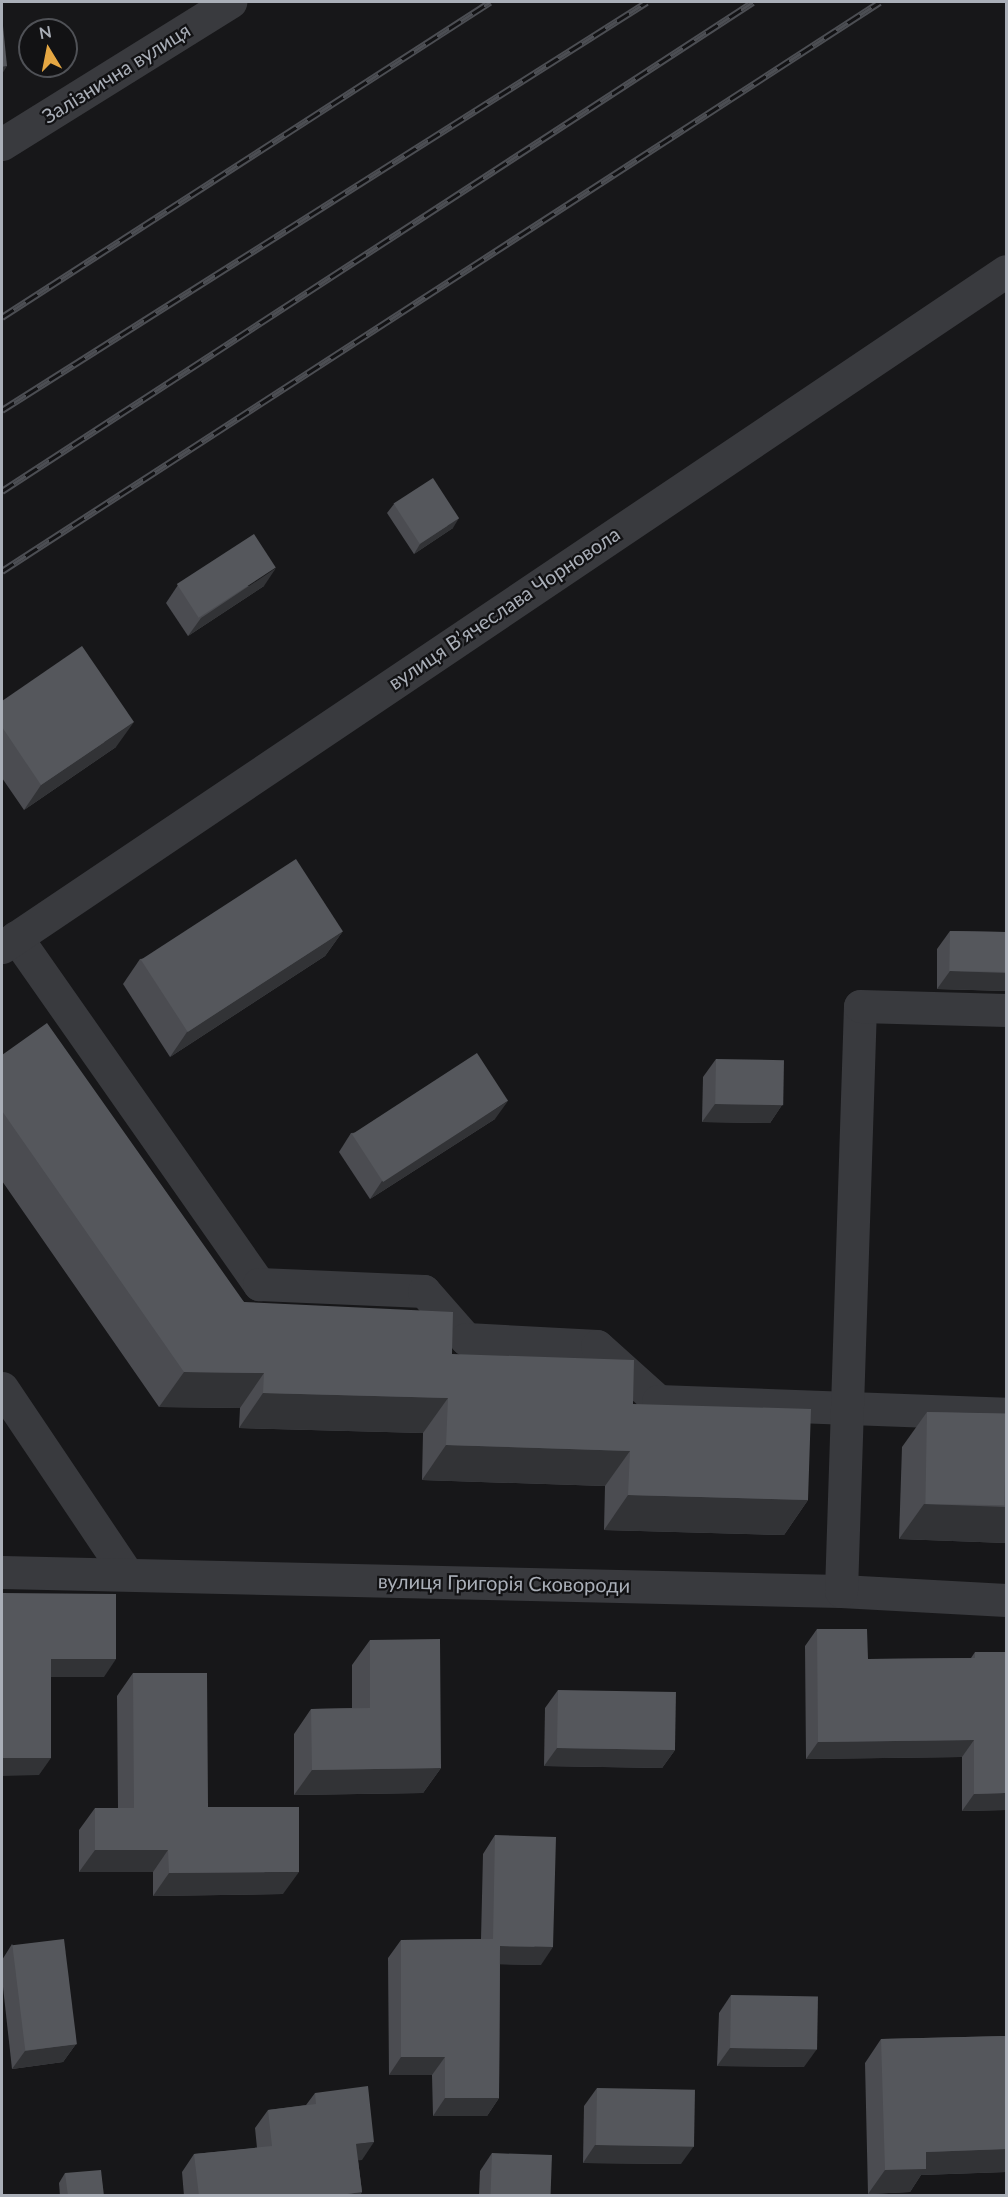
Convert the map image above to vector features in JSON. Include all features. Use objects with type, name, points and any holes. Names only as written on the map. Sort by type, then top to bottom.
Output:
[{"type":"street","name":"Залізнична вулиця","points":[[2,144],[230,2]]},
{"type":"street","name":"вулиця Вʼячеслава Чорновола","points":[[9,942],[1006,271]]},
{"type":"street","points":[[9,942],[259,1284],[424,1291],[466,1339],[597,1346],[658,1401],[1006,1414]]},
{"type":"street","points":[[841,1591],[844,1408],[860,1006],[1006,1010]]},
{"type":"street","points":[[2,1388],[127,1574]]},
{"type":"street","name":"вулиця Григорія Сковороди","points":[[2,1572],[841,1591],[1006,1600]]},
{"type":"building","points":[[2,16],[7,66],[2,67]]},
{"type":"building","points":[[433,478],[459,518],[420,544],[394,504]]},
{"type":"building","points":[[254,534],[276,568],[199,618],[177,584]]},
{"type":"building","points":[[82,646],[134,722],[41,785],[2,727],[2,701]]},
{"type":"building","points":[[296,859],[343,931],[188,1032],[141,960]]},
{"type":"building","points":[[950,931],[1006,932],[1005,972],[949,971]]},
{"type":"building","points":[[47,1023],[244,1302],[453,1312],[452,1354],[634,1360],[633,1404],[811,1409],[808,1500],[628,1495],[630,1451],[446,1445],[448,1398],[263,1393],[264,1373],[184,1372],[2,1111],[2,1055]]},
{"type":"building","points":[[477,1053],[508,1101],[383,1182],[352,1134]]},
{"type":"building","points":[[716,1059],[784,1060],[783,1105],[715,1104]]},
{"type":"building","points":[[927,1412],[1006,1413],[1004,1505],[925,1504]]},
{"type":"building","points":[[2,1593],[116,1594],[116,1659],[51,1659],[51,1758],[2,1758]]},
{"type":"building","points":[[817,1629],[867,1629],[868,1659],[975,1658],[975,1652],[1006,1652],[1006,1793],[974,1794],[974,1740],[818,1742]]},
{"type":"building","points":[[440,1639],[441,1768],[312,1770],[311,1709],[370,1708],[370,1640]]},
{"type":"building","points":[[133,1673],[207,1673],[208,1807],[299,1807],[299,1872],[169,1873],[168,1850],[95,1850],[95,1808],[134,1808]]},
{"type":"building","points":[[558,1690],[676,1692],[675,1750],[557,1748]]},
{"type":"building","points":[[495,1835],[556,1837],[553,1947],[500,1946],[499,2098],[445,2098],[445,2057],[401,2057],[401,1940],[493,1939]]},
{"type":"building","points":[[64,1939],[77,2044],[25,2051],[12,1945]]},
{"type":"building","points":[[731,1995],[818,1997],[817,2050],[730,2048]]},
{"type":"building","points":[[1006,2036],[1006,2149],[926,2152],[926,2169],[885,2170],[881,2039]]},
{"type":"building","points":[[368,2086],[374,2142],[356,2144],[362,2192],[332,2196],[199,2196],[194,2154],[272,2146],[268,2110],[316,2104],[315,2093]]},
{"type":"building","points":[[597,2088],[695,2090],[694,2147],[596,2145]]},
{"type":"building","points":[[492,2153],[552,2155],[551,2196],[490,2196]]},
{"type":"building","points":[[101,2170],[104,2196],[68,2196],[65,2173]]},
{"type":"railway","points":[[2,317],[490,2]]},
{"type":"railway","points":[[2,410],[647,2]]},
{"type":"railway","points":[[2,491],[753,2]]},
{"type":"railway","points":[[2,571],[880,2]]}]
